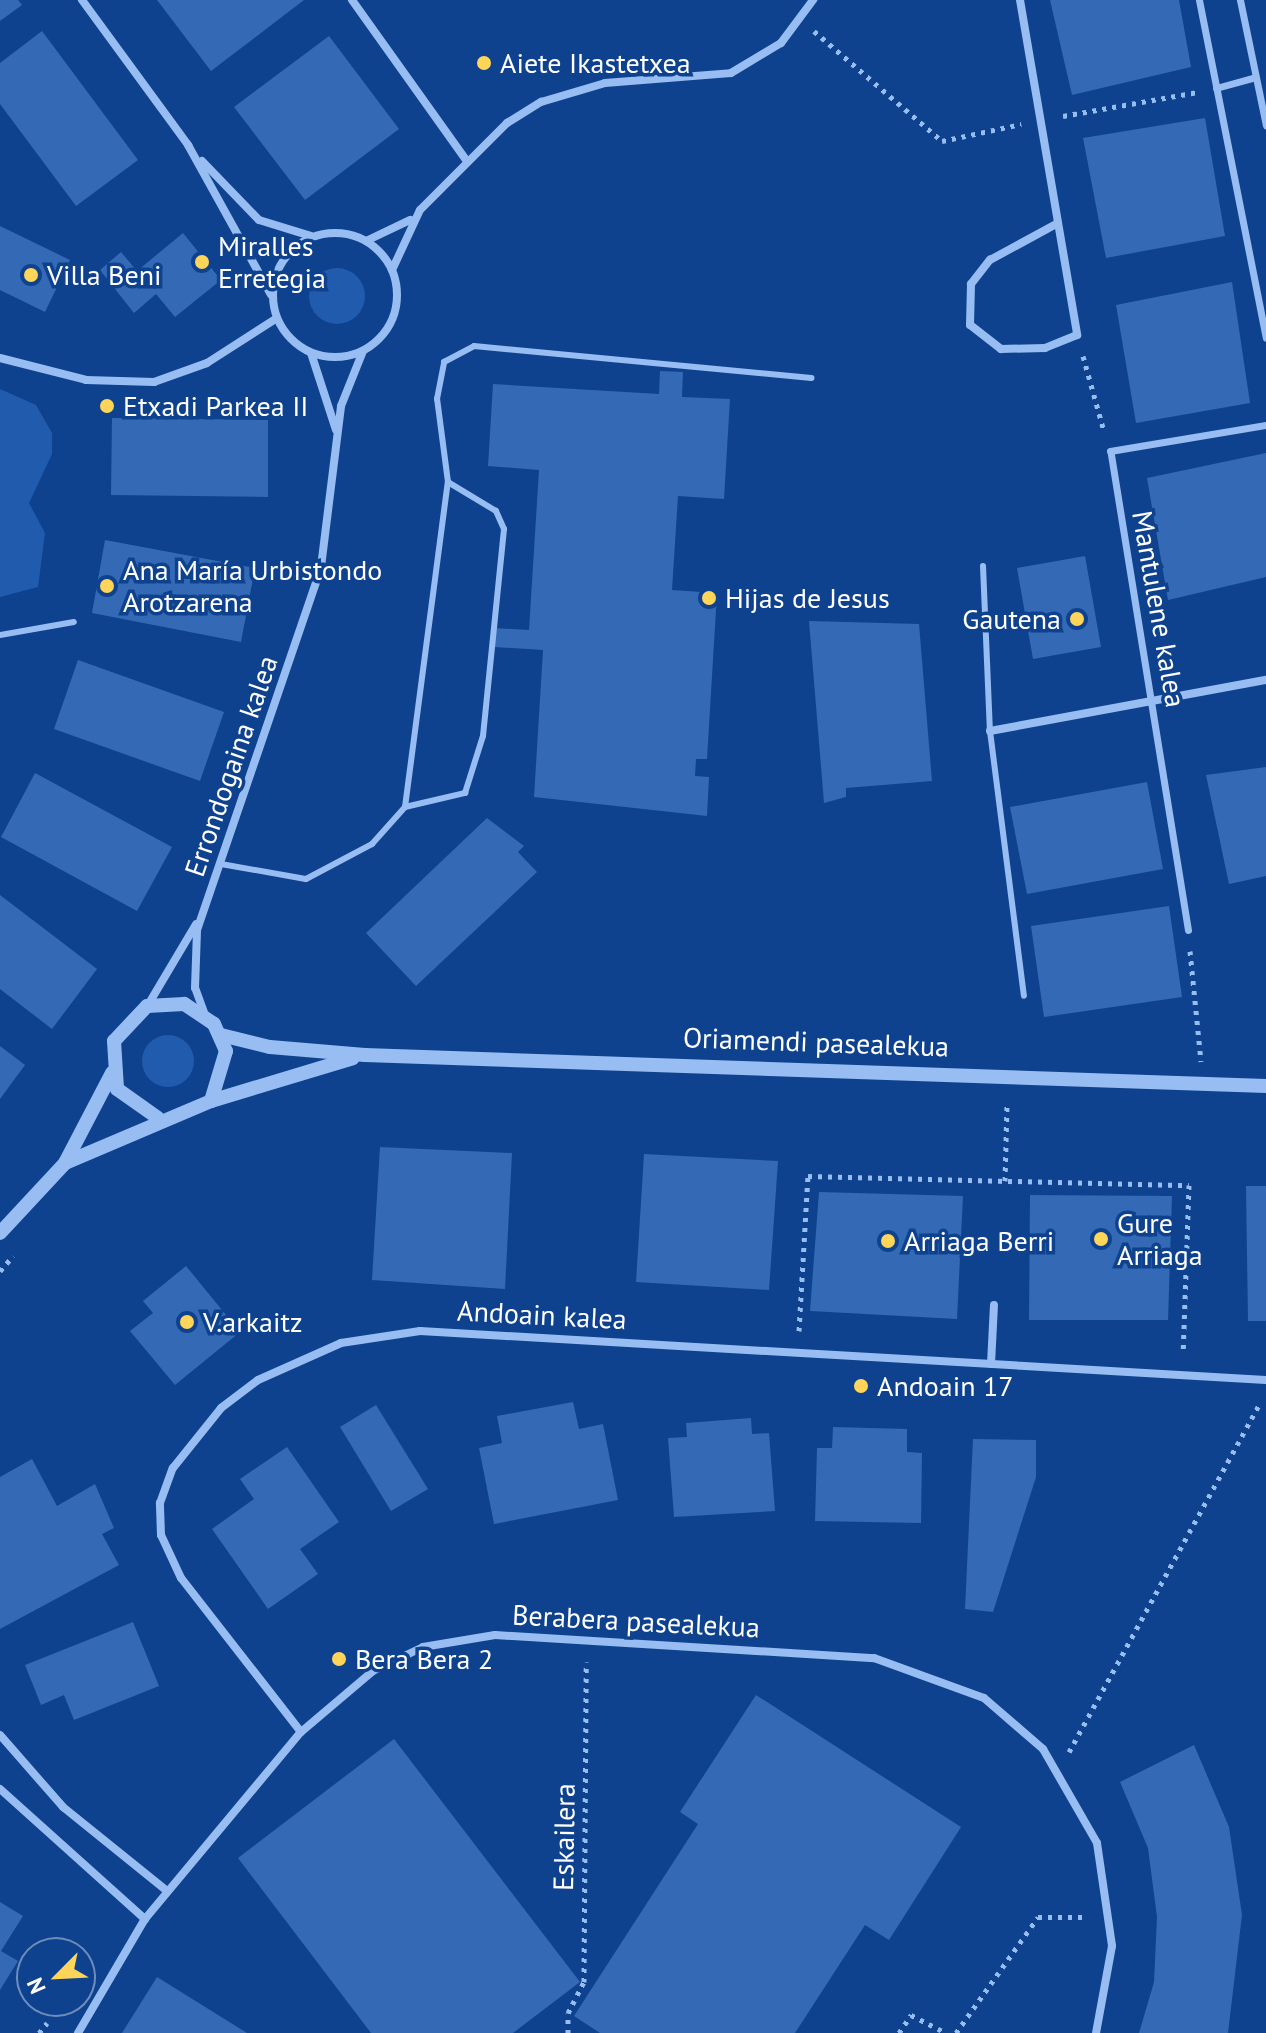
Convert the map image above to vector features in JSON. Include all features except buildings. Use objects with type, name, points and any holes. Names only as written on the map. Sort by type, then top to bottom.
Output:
[{"type":"street","points":[[82,0],[188,145],[259,220],[314,236],[340,233],[366,241],[392,270]]},
{"type":"street","points":[[352,0],[466,160]]},
{"type":"street","points":[[188,145],[273,299],[277,318],[311,353],[337,358],[363,351],[393,317],[392,270],[411,220],[466,160],[541,102],[605,83],[731,73],[781,43],[813,0]]},
{"type":"street","points":[[1020,0],[1042,120],[1077,335],[1045,348],[1001,349],[970,325],[971,284],[990,260],[1058,223]]},
{"type":"street","points":[[1199,0],[1266,337]]},
{"type":"street","points":[[1240,0],[1266,125]]},
{"type":"street","points":[[1216,88],[1256,77]]},
{"type":"street","points":[[366,241],[411,220]]},
{"type":"street","points":[[273,299],[287,254],[314,236]]},
{"type":"street","points":[[0,358],[86,380],[154,382],[207,363],[277,318]]},
{"type":"street","name":"Errondogaina kalea","points":[[147,1006],[202,913],[321,567],[347,380],[363,351]]},
{"type":"street","name":"Errondogaina kalea","points":[[311,353],[325,379],[338,447]]},
{"type":"street","points":[[1110,451],[1266,425]]},
{"type":"street","name":"Mantulene kalea","points":[[1110,451],[1153,700],[1188,930]]},
{"type":"street","points":[[990,731],[1266,680]]},
{"type":"street","name":"Errondogaina kalea","points":[[202,913],[194,969],[206,1016]]},
{"type":"street","points":[[0,1233],[65,1163],[112,1073],[121,1026],[147,1006],[184,1004],[206,1016],[221,1035],[226,1069],[211,1101],[185,1117],[158,1118],[65,1163]]},
{"type":"street","name":"Oriamendi pasealekua","points":[[221,1035],[270,1047],[365,1055],[1266,1086]]},
{"type":"street","name":"Oriamendi pasealekua","points":[[211,1101],[365,1055]]},
{"type":"street","points":[[112,1073],[128,1103],[158,1118]]},
{"type":"street","points":[[991,1364],[994,1305]]},
{"type":"street","name":"Andoain kalea","points":[[301,1732],[181,1578],[161,1535],[160,1503],[173,1468],[221,1408],[292,1362],[341,1343],[420,1331],[1266,1380]]},
{"type":"street","name":"Berabera pasealekua","points":[[78,2033],[145,1919],[166,1890],[301,1732],[373,1671],[423,1647],[495,1635],[586,1638],[912,1667],[984,1698],[1059,1770],[1097,1843],[1111,1917],[1096,2033]]},
{"type":"street","points":[[0,1735],[63,1807],[166,1890]]},
{"type":"street","points":[[0,1789],[145,1919]]},
{"type":"lane","points":[[221,864],[306,879],[372,844],[405,807],[448,482],[437,399],[444,362],[474,346],[811,378]]},
{"type":"lane","points":[[405,807],[465,793],[483,736],[504,529],[496,511],[448,482]]},
{"type":"lane","points":[[983,566],[990,731],[1024,996]]},
{"type":"lane","points":[[0,635],[74,622]]},
{"type":"path","points":[[801,20],[942,141],[1216,88]]},
{"type":"path","points":[[1077,335],[1110,451]]},
{"type":"path","points":[[1188,930],[1203,1084]]},
{"type":"path","points":[[1005,1181],[1008,1076]]},
{"type":"path","points":[[798,1352],[808,1176],[1189,1185],[1183,1374]]},
{"type":"path","points":[[0,1271],[19,1249]]},
{"type":"path","points":[[1059,1770],[1266,1392]]},
{"type":"path","name":"Eskailera","points":[[568,2033],[568,2013],[584,1982],[586,1638]]},
{"type":"path","points":[[956,2033],[1038,1917],[1111,1917]]},
{"type":"path","points":[[899,2033],[911,2015],[946,2033]]},
{"type":"path","points":[[39,2033],[47,2023]]},
{"type":"shaded area","points":[[337,268],[357,276],[365,296],[357,316],[337,324],[317,316],[309,296],[317,276]]},
{"type":"shaded area","points":[[0,389],[36,405],[52,433],[52,454],[29,503],[45,533],[38,587],[0,597]]},
{"type":"shaded area","points":[[168,1035],[187,1042],[194,1061],[187,1080],[168,1087],[149,1080],[142,1061],[149,1042]]},
{"type":"place","name":"Aiete Ikastetxea","points":[[484,63]]},
{"type":"place","name":"Miralles Erretegia","points":[[202,262]]},
{"type":"place","name":"Villa Beni","points":[[31,275]]},
{"type":"place","name":"Etxadi Parkea II","points":[[107,406]]},
{"type":"place","name":"Ana María Urbistondo Arotzarena","points":[[107,586]]},
{"type":"place","name":"Hijas de Jesus","points":[[709,598]]},
{"type":"place","name":"Gautena","points":[[1077,619]]},
{"type":"place","name":"Gure Arriaga","points":[[1101,1239]]},
{"type":"place","name":"Arriaga Berri","points":[[888,1241]]},
{"type":"place","name":"V.arkaitz","points":[[187,1322]]},
{"type":"place","name":"Andoain 17","points":[[861,1386]]},
{"type":"place","name":"Bera Bera 2","points":[[339,1659]]}]
